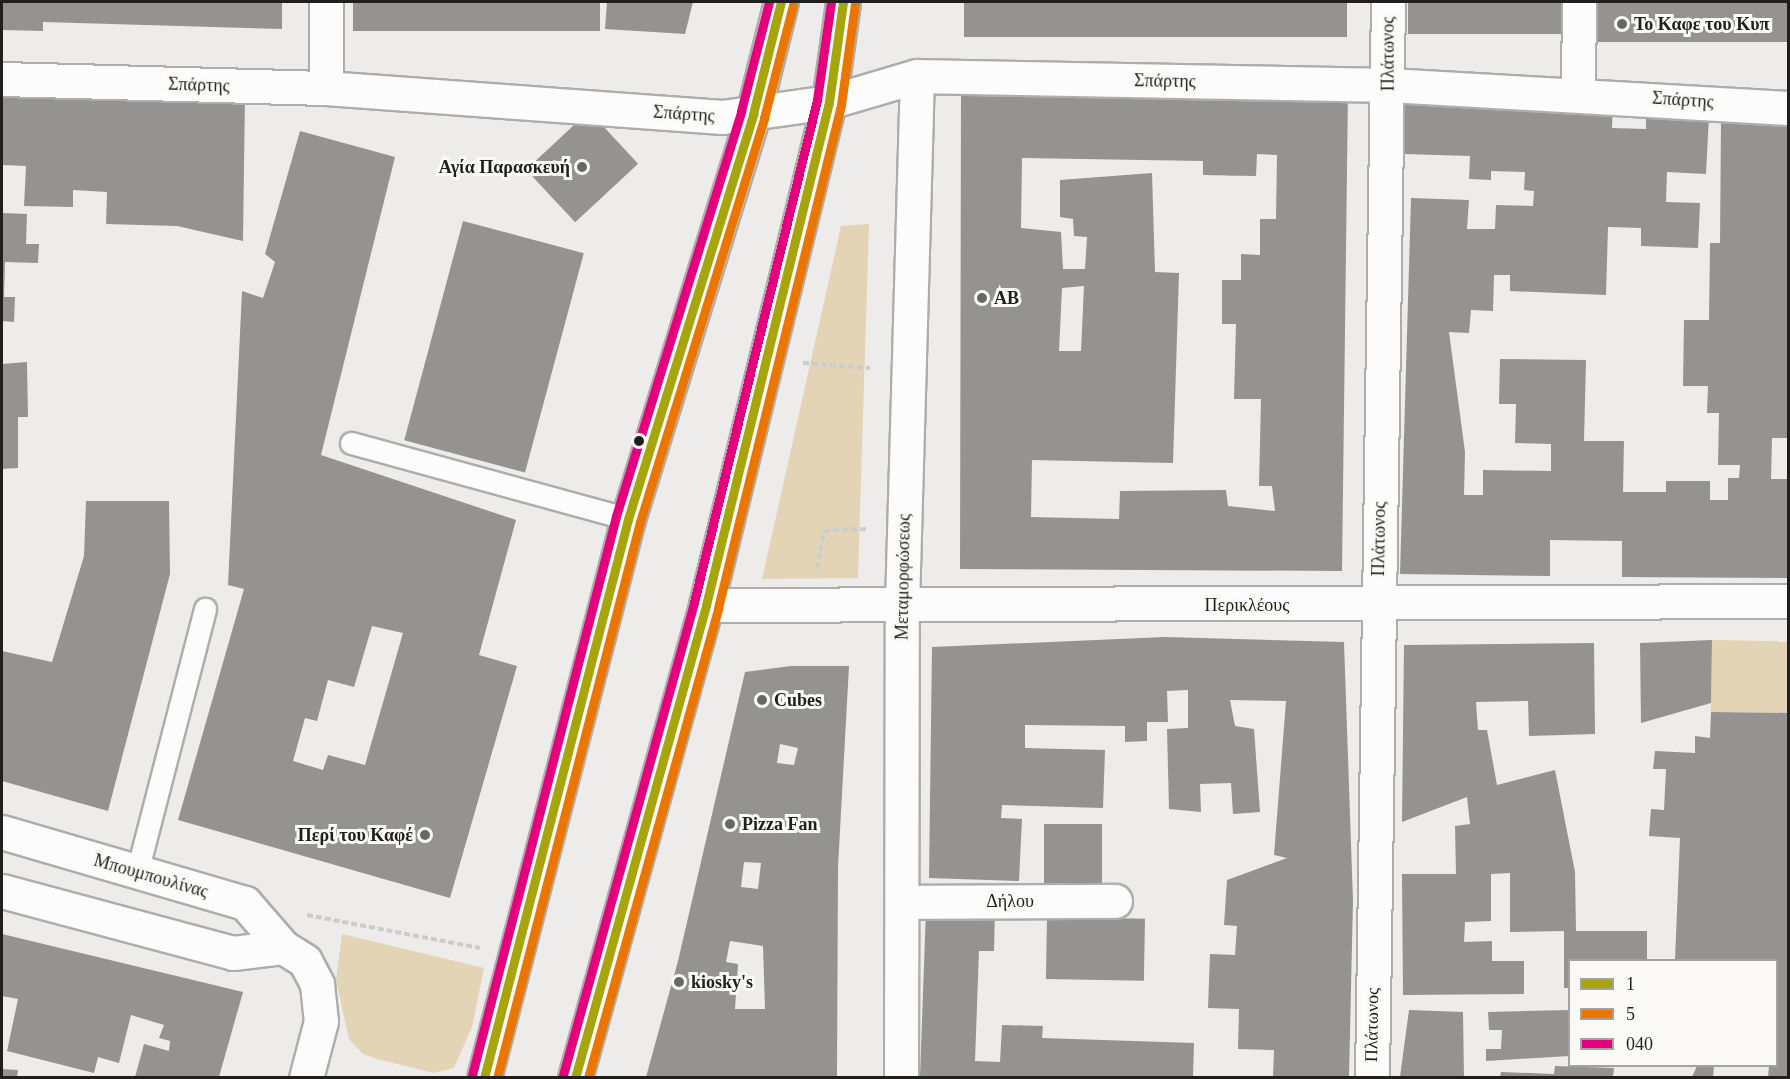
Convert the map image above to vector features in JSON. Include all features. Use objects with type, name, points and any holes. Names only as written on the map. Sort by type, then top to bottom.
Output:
[{"type":"street","points":[[326,2],[326,88]]},
{"type":"street","points":[[484,1077],[628,519],[753,114],[781,2]]},
{"type":"street","points":[[574,1077],[706,605],[829,102],[843,2]]},
{"type":"street","name":"Πλάτωνος","points":[[1372,1077],[1388,2]]},
{"type":"street","points":[[1578,92],[1579,2]]},
{"type":"street","name":"Σπάρτης","points":[[2,79],[326,88],[722,117],[829,102],[917,76],[1388,85],[1578,92],[1788,108]]},
{"type":"street","name":"Μεταμορφώσεως","points":[[901,1077],[904,902],[902,604],[917,76]]},
{"type":"street","name":"Περικλέους","points":[[706,605],[1378,606],[1788,601]]},
{"type":"street","name":"Μπουμπουλίνας","points":[[2,832],[245,903],[283,947],[305,961],[317,984],[321,1021],[306,1077]]},
{"type":"street","points":[[2,891],[232,953],[283,947]]},
{"type":"street","name":"Δήλου","points":[[904,902],[1115,901]]},
{"type":"lane","points":[[351,443],[628,519]]},
{"type":"lane","points":[[138,872],[205,609]]},
{"type":"path","points":[[803,364],[844,363],[874,369]]},
{"type":"path","points":[[815,577],[824,531],[875,529]]},
{"type":"path","points":[[301,914],[516,955]]},
{"type":"shaded area","points":[[869,224],[858,578],[762,579],[841,226]]},
{"type":"shaded area","points":[[1712,640],[1788,641],[1787,713],[1711,712]]},
{"type":"shaded area","points":[[342,934],[484,968],[472,1027],[454,1068],[434,1073],[377,1059],[363,1054],[349,1039],[336,980]]},
{"type":"building","points":[[2,2],[282,2],[282,29],[43,22],[43,31],[2,30]]},
{"type":"building","points":[[353,2],[600,2],[600,31],[353,31]]},
{"type":"building","points":[[607,2],[693,2],[685,34],[605,29]]},
{"type":"building","points":[[964,2],[1347,2],[1347,37],[964,37]]},
{"type":"building","points":[[1408,2],[1568,2],[1568,34],[1408,34]]},
{"type":"building","points":[[1595,2],[1788,2],[1788,42],[1595,42]]},
{"type":"building","points":[[2,87],[245,93],[243,241],[177,226],[106,224],[107,192],[73,190],[73,207],[24,206],[26,166],[2,165]]},
{"type":"building","points":[[1348,90],[1342,571],[960,569],[961,91]],"holes":[[[1257,154],[1277,155],[1276,219],[1260,219],[1260,255],[1241,254],[1241,280],[1222,280],[1222,324],[1236,324],[1234,399],[1261,399],[1259,486],[1272,486],[1275,511],[1228,506],[1226,490],[1120,491],[1119,519],[1031,517],[1032,460],[1173,463],[1179,273],[1155,272],[1152,173],[1060,180],[1060,217],[1073,219],[1074,236],[1087,237],[1085,269],[1063,269],[1061,232],[1021,228],[1022,158],[1203,161],[1203,175],[1256,176]],[[1084,286],[1081,351],[1059,351],[1062,288]]]},
{"type":"building","points":[[1405,98],[1613,105],[1612,128],[1646,129],[1646,114],[1709,116],[1706,174],[1667,172],[1666,202],[1700,203],[1698,248],[1641,246],[1641,228],[1608,227],[1606,295],[1510,291],[1510,275],[1494,275],[1493,311],[1471,310],[1469,333],[1449,332],[1465,452],[1464,495],[1483,495],[1483,470],[1551,471],[1551,444],[1515,443],[1516,404],[1499,404],[1500,359],[1586,360],[1584,441],[1624,441],[1623,492],[1666,492],[1666,481],[1710,481],[1710,500],[1728,500],[1728,478],[1739,478],[1740,465],[1718,465],[1719,413],[1707,413],[1708,386],[1683,386],[1684,320],[1709,320],[1710,243],[1720,243],[1721,118],[1788,119],[1788,438],[1772,438],[1771,479],[1788,479],[1788,578],[1622,577],[1622,541],[1550,540],[1550,576],[1400,574],[1411,198],[1469,200],[1467,229],[1495,229],[1496,205],[1533,206],[1534,191],[1524,190],[1525,172],[1491,171],[1491,180],[1469,179],[1470,156],[1403,154]]},
{"type":"building","name":"Αγία Παρασκευή","points":[[589,111],[638,164],[575,222],[526,170]]},
{"type":"building","points":[[300,131],[395,157],[321,455],[516,520],[479,655],[517,666],[450,898],[178,820],[244,589],[228,585],[242,291],[263,298],[275,262],[265,254]],"holes":[[[372,626],[403,633],[365,765],[328,755],[323,770],[293,761],[305,718],[317,721],[328,680],[354,687]]]},
{"type":"building","points":[[2,213],[27,214],[26,244],[39,244],[38,263],[5,262],[4,297],[15,297],[14,322],[2,321]]},
{"type":"building","points":[[463,221],[584,253],[525,473],[404,440]]},
{"type":"building","points":[[27,362],[28,417],[18,417],[18,468],[2,469],[2,364]]},
{"type":"building","points":[[86,501],[169,501],[170,574],[108,811],[2,781],[2,651],[52,662],[84,556]]},
{"type":"building","points":[[1165,637],[1344,642],[1353,901],[1349,1077],[1273,1077],[1274,1050],[1238,1049],[1239,1009],[1208,1008],[1210,954],[1235,955],[1237,926],[1224,925],[1227,880],[1287,858],[1274,855],[1286,701],[1230,700],[1235,726],[1254,729],[1260,812],[1233,814],[1231,783],[1200,784],[1201,812],[1169,809],[1167,729],[1188,728],[1188,690],[1167,691],[1168,722],[1147,722],[1147,741],[1125,742],[1125,726],[1025,725],[1025,748],[1105,750],[1103,808],[1002,805],[1001,818],[1022,819],[1019,881],[929,878],[932,647]]},
{"type":"building","points":[[1712,640],[1711,703],[1641,723],[1640,643]]},
{"type":"building","points":[[1594,643],[1595,734],[1529,736],[1528,701],[1476,702],[1478,730],[1487,730],[1497,785],[1555,770],[1575,872],[1576,931],[1647,931],[1647,959],[1568,959],[1568,988],[1564,988],[1564,931],[1510,932],[1510,873],[1491,874],[1491,921],[1465,922],[1464,942],[1492,941],[1492,961],[1524,961],[1524,994],[1403,995],[1402,874],[1456,874],[1455,826],[1470,824],[1467,797],[1402,822],[1404,645]]},
{"type":"building","points":[[791,666],[849,666],[838,867],[837,1077],[646,1077],[678,961],[745,672]],"holes":[[[780,744],[798,748],[794,765],[777,763]],[[744,862],[761,863],[758,889],[741,887]],[[730,941],[763,946],[765,1009],[735,1009],[738,964],[726,962]]]},
{"type":"building","points":[[1711,712],[1788,713],[1788,1077],[1768,1077],[1769,1067],[1778,1067],[1778,959],[1675,959],[1680,838],[1649,836],[1651,809],[1664,810],[1666,769],[1653,769],[1655,751],[1695,753],[1695,736],[1710,738]]},
{"type":"building","points":[[1044,824],[1102,824],[1102,890],[1044,890]]},
{"type":"building","points":[[926,909],[995,911],[994,951],[979,951],[975,1061],[1000,1062],[1002,1025],[1043,1026],[1042,1038],[1194,1043],[1193,1077],[920,1077]]},
{"type":"building","points":[[1047,917],[1145,919],[1144,981],[1046,979]]},
{"type":"building","points":[[2,934],[243,992],[219,1077],[135,1077],[144,1044],[169,1051],[170,1041],[159,1038],[164,1025],[131,1015],[119,1063],[98,1057],[94,1073],[7,1051],[18,999],[2,996]]},
{"type":"building","points":[[1409,1010],[1463,1012],[1464,1077],[1400,1077]]},
{"type":"building","points":[[1568,1010],[1568,1056],[1486,1061],[1486,1049],[1501,1049],[1502,1030],[1489,1030],[1488,1012]]},
{"type":"building","points":[[1555,1066],[1614,1068],[1613,1077],[1500,1077],[1501,1072],[1554,1074]]},
{"type":"building","points":[[1697,1067],[1714,1067],[1713,1077],[1692,1077]]},
{"type":"building","points":[[2,1069],[18,1070],[17,1077],[2,1077]]},
{"type":"transit line","name":"040","points":[[472,1075],[616,516],[741,111],[769,2]]},
{"type":"transit line","name":"1","points":[[484,1078],[628,519],[753,114],[781,2]]},
{"type":"transit line","name":"040","points":[[563,1075],[694,602],[817,100],[831,2]]},
{"type":"transit line","name":"1","points":[[575,1078],[706,605],[829,102],[843,2]]},
{"type":"transit line","name":"5","points":[[588,1078],[718,608],[841,105],[855,4]]},
{"type":"transit line","name":"5","points":[[497,1078],[640,522],[764,118],[793,5]]},
{"type":"place","name":"Το Καφε του Κυπ","points":[[1622,24]]},
{"type":"place","name":"Αγία Παρασκευή","points":[[582,167]]},
{"type":"place","name":"AB","points":[[982,298]]},
{"type":"place","name":"Cubes","points":[[762,700]]},
{"type":"place","name":"Pizza Fan","points":[[730,824]]},
{"type":"place","name":"Περί του Καφέ","points":[[425,835]]},
{"type":"place","name":"kiosky's","points":[[679,982]]}]
